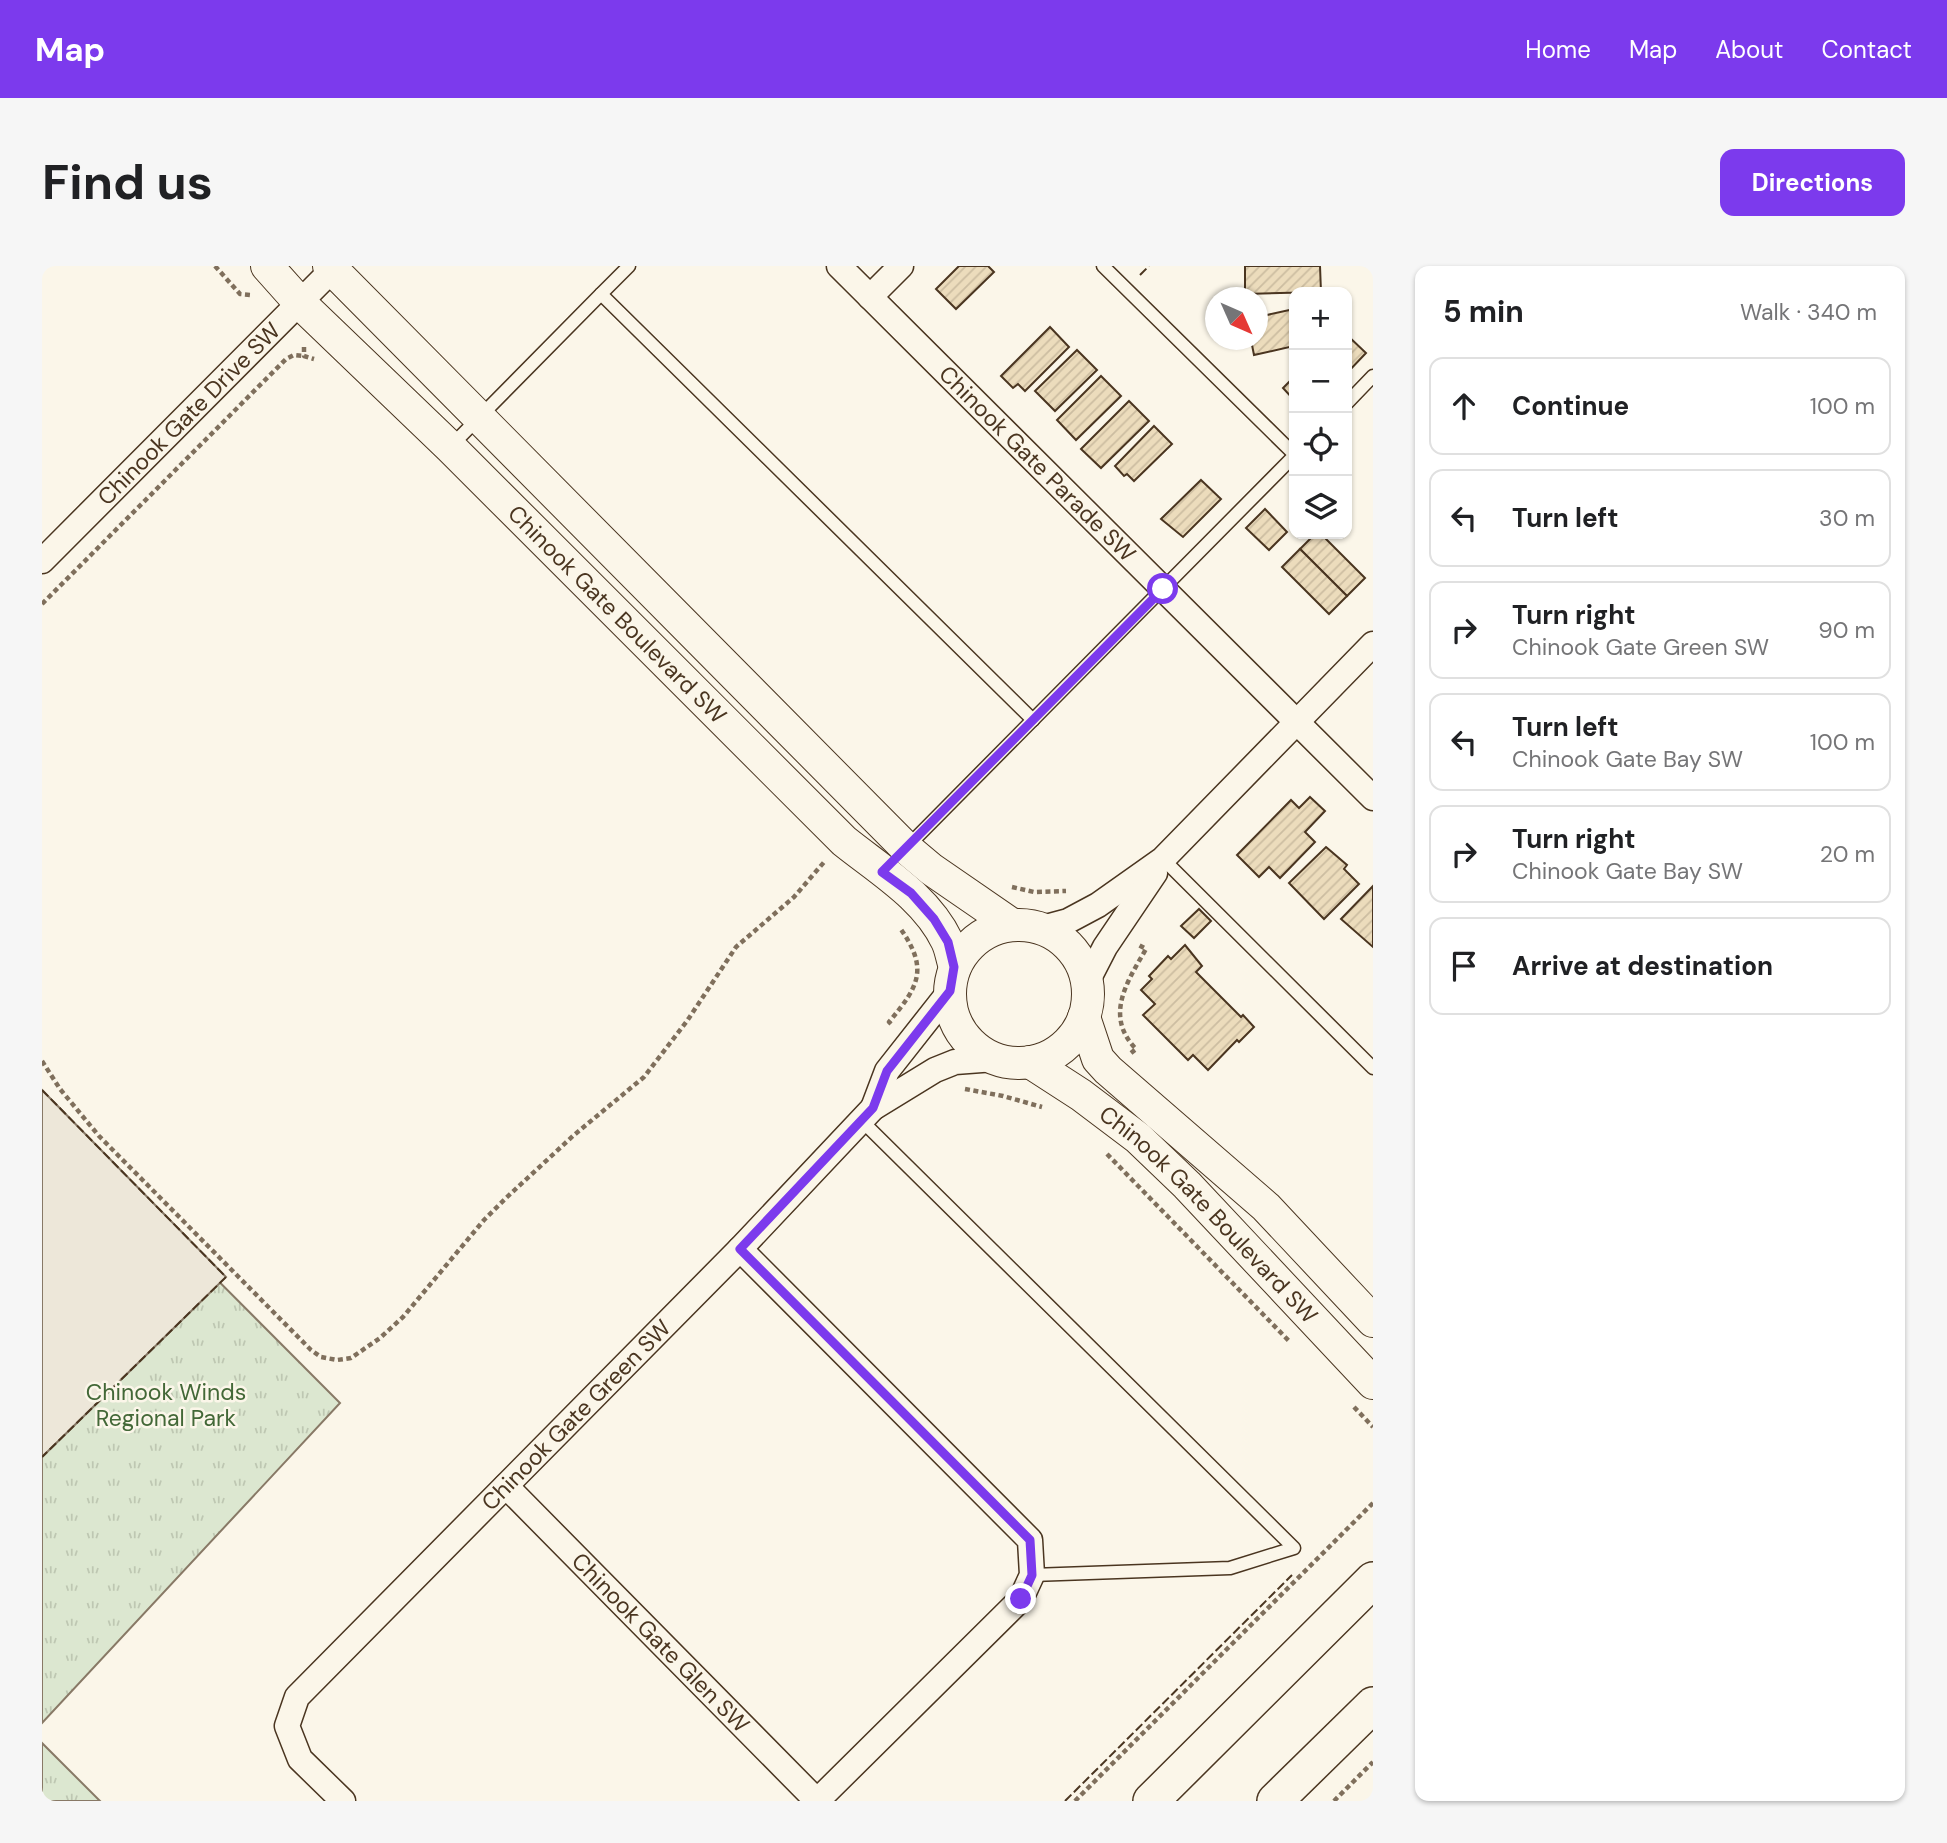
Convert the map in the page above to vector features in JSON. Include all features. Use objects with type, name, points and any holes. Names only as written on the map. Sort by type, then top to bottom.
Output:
[{"type":"main road","points":[[1151,1801],[1373,1580]]},
{"type":"main road","points":[[1275,1801],[1373,1704]]},
{"type":"street","name":"Chinook Gate Boulevard SW","points":[[267,266],[300,303],[450,447],[844,841],[894,860],[931,869],[1027,926]]},
{"type":"street","name":"Chinook Gate Parade SW","points":[[839,266],[1373,798]]},
{"type":"street","points":[[870,297],[901,266]]},
{"type":"street","name":"Chinook Gate Boulevard SW","points":[[333,267],[480,416],[894,860],[911,893],[934,919],[948,942],[952,979]]},
{"type":"street","name":"Chinook Gate Drive SW","points":[[42,561],[333,267]]},
{"type":"street","points":[[1027,926],[1058,936],[1072,949],[1082,964],[1088,1000],[1084,1017],[1063,1047],[1047,1057],[1013,1063],[995,1059],[976,1049],[961,1033],[952,1013],[952,979],[964,951],[977,938],[993,929],[1068,921],[1098,905],[1163,859],[1373,645]]},
{"type":"street","points":[[1087,982],[1105,947],[1163,859]]},
{"type":"street","name":"Chinook Gate Green SW","points":[[868,1115],[887,1071],[952,979]]},
{"type":"street","name":"Chinook Gate Boulevard SW","points":[[1084,1017],[1098,1059],[1108,1070],[1266,1207],[1373,1321]]},
{"type":"street","name":"Chinook Gate Green SW","points":[[343,1801],[300,1759],[287,1726],[297,1697],[740,1249],[868,1115],[935,1070],[955,1062],[995,1059]]},
{"type":"street","name":"Chinook Gate Boulevard SW","points":[[1030,1062],[1081,1095],[1138,1138],[1187,1185],[1373,1383]]},
{"type":"street","points":[[740,1249],[1030,1540],[1032,1575],[1021,1599],[817,1801]]},
{"type":"street","name":"Chinook Gate Glen SW","points":[[506,1486],[817,1801]]},
{"type":"lane","points":[[450,447],[629,266]]},
{"type":"lane","points":[[1103,266],[1289,450]]},
{"type":"lane","points":[[601,294],[1033,720]]},
{"type":"lane","points":[[1352,398],[1373,376]]},
{"type":"lane","points":[[894,860],[1289,460]]},
{"type":"lane","points":[[1163,859],[1373,1068]]},
{"type":"lane","points":[[868,1115],[1294,1548],[1230,1568],[1032,1575]]},
{"type":"path","points":[[215,266],[240,293],[249,293]]},
{"type":"path","points":[[42,604],[286,359],[294,355],[304,356]]},
{"type":"path","points":[[42,1061],[60,1089],[99,1136],[311,1350],[321,1357],[337,1360],[351,1358],[380,1338],[403,1317],[484,1220],[506,1198],[574,1135],[644,1077],[687,1021],[736,947],[794,897],[829,857]]},
{"type":"path","points":[[1001,883],[1034,892],[1072,890]]},
{"type":"path","points":[[1136,1049],[1126,1039],[1120,1011],[1128,980],[1146,949]]},
{"type":"path","points":[[957,1088],[1003,1096],[1050,1109]]},
{"type":"path","points":[[1106,1153],[1297,1349]]},
{"type":"path","points":[[1344,1398],[1373,1427]]},
{"type":"path","points":[[1075,1801],[1373,1503]]},
{"type":"path","points":[[1334,1801],[1373,1762]]},
{"type":"green space","name":"Chinook Winds Regional Park","points":[[42,1104],[340,1403],[42,1723]]},
{"type":"green space","points":[[42,1743],[100,1801],[42,1801]]},
{"type":"shaded area","points":[[42,1090],[226,1277],[42,1457]]},
{"type":"building","points":[[959,266],[988,266],[994,272],[956,309],[936,289]]},
{"type":"building","points":[[1245,266],[1320,266],[1321,287],[1289,287],[1289,293],[1268,293],[1268,287],[1245,287]]},
{"type":"building","points":[[1289,310],[1289,347],[1254,355],[1253,350],[1268,350],[1268,315]]},
{"type":"building","points":[[1050,327],[1069,347],[1025,391],[1018,384],[1013,388],[1001,376]]},
{"type":"building","points":[[1352,340],[1366,353],[1352,368]]},
{"type":"building","points":[[1077,350],[1097,370],[1055,411],[1035,391]]},
{"type":"building","points":[[1101,376],[1121,396],[1076,440],[1057,420]]},
{"type":"building","points":[[1289,382],[1289,395],[1283,388]]},
{"type":"building","points":[[1129,401],[1149,421],[1101,468],[1081,449]]},
{"type":"building","points":[[1154,426],[1172,444],[1134,481],[1127,474],[1124,476],[1115,466]]},
{"type":"building","points":[[1201,480],[1221,499],[1183,537],[1161,519]]},
{"type":"building","points":[[1265,509],[1287,532],[1269,550],[1246,528]]},
{"type":"building","points":[[1310,539],[1326,539],[1365,578],[1347,596],[1300,549]]},
{"type":"building","points":[[1300,549],[1347,596],[1329,614],[1282,567]]},
{"type":"building","points":[[1310,797],[1325,811],[1305,832],[1315,842],[1280,878],[1269,867],[1259,877],[1237,855],[1291,800],[1299,808]]},
{"type":"building","points":[[1326,847],[1347,865],[1344,869],[1359,884],[1324,919],[1289,883]]},
{"type":"building","points":[[1373,886],[1373,947],[1341,919]]},
{"type":"building","points":[[1199,909],[1211,921],[1194,938],[1181,926]]},
{"type":"building","points":[[1185,945],[1202,966],[1196,972],[1254,1027],[1239,1042],[1237,1040],[1208,1070],[1193,1055],[1188,1060],[1143,1015],[1155,1004],[1141,990],[1152,979],[1149,976],[1168,956],[1171,959]]},
{"type":"fence","points":[[1140,275],[1149,266]]},
{"type":"fence","points":[[42,1090],[226,1277],[42,1457]]},
{"type":"fence","points":[[1065,1801],[1292,1575]]},
{"type":"route","points":[[1021,1599],[1032,1575],[1030,1540],[740,1249],[873,1108],[887,1071],[950,991],[954,967],[948,942],[934,919],[911,893],[882,872],[1163,589]]}]
